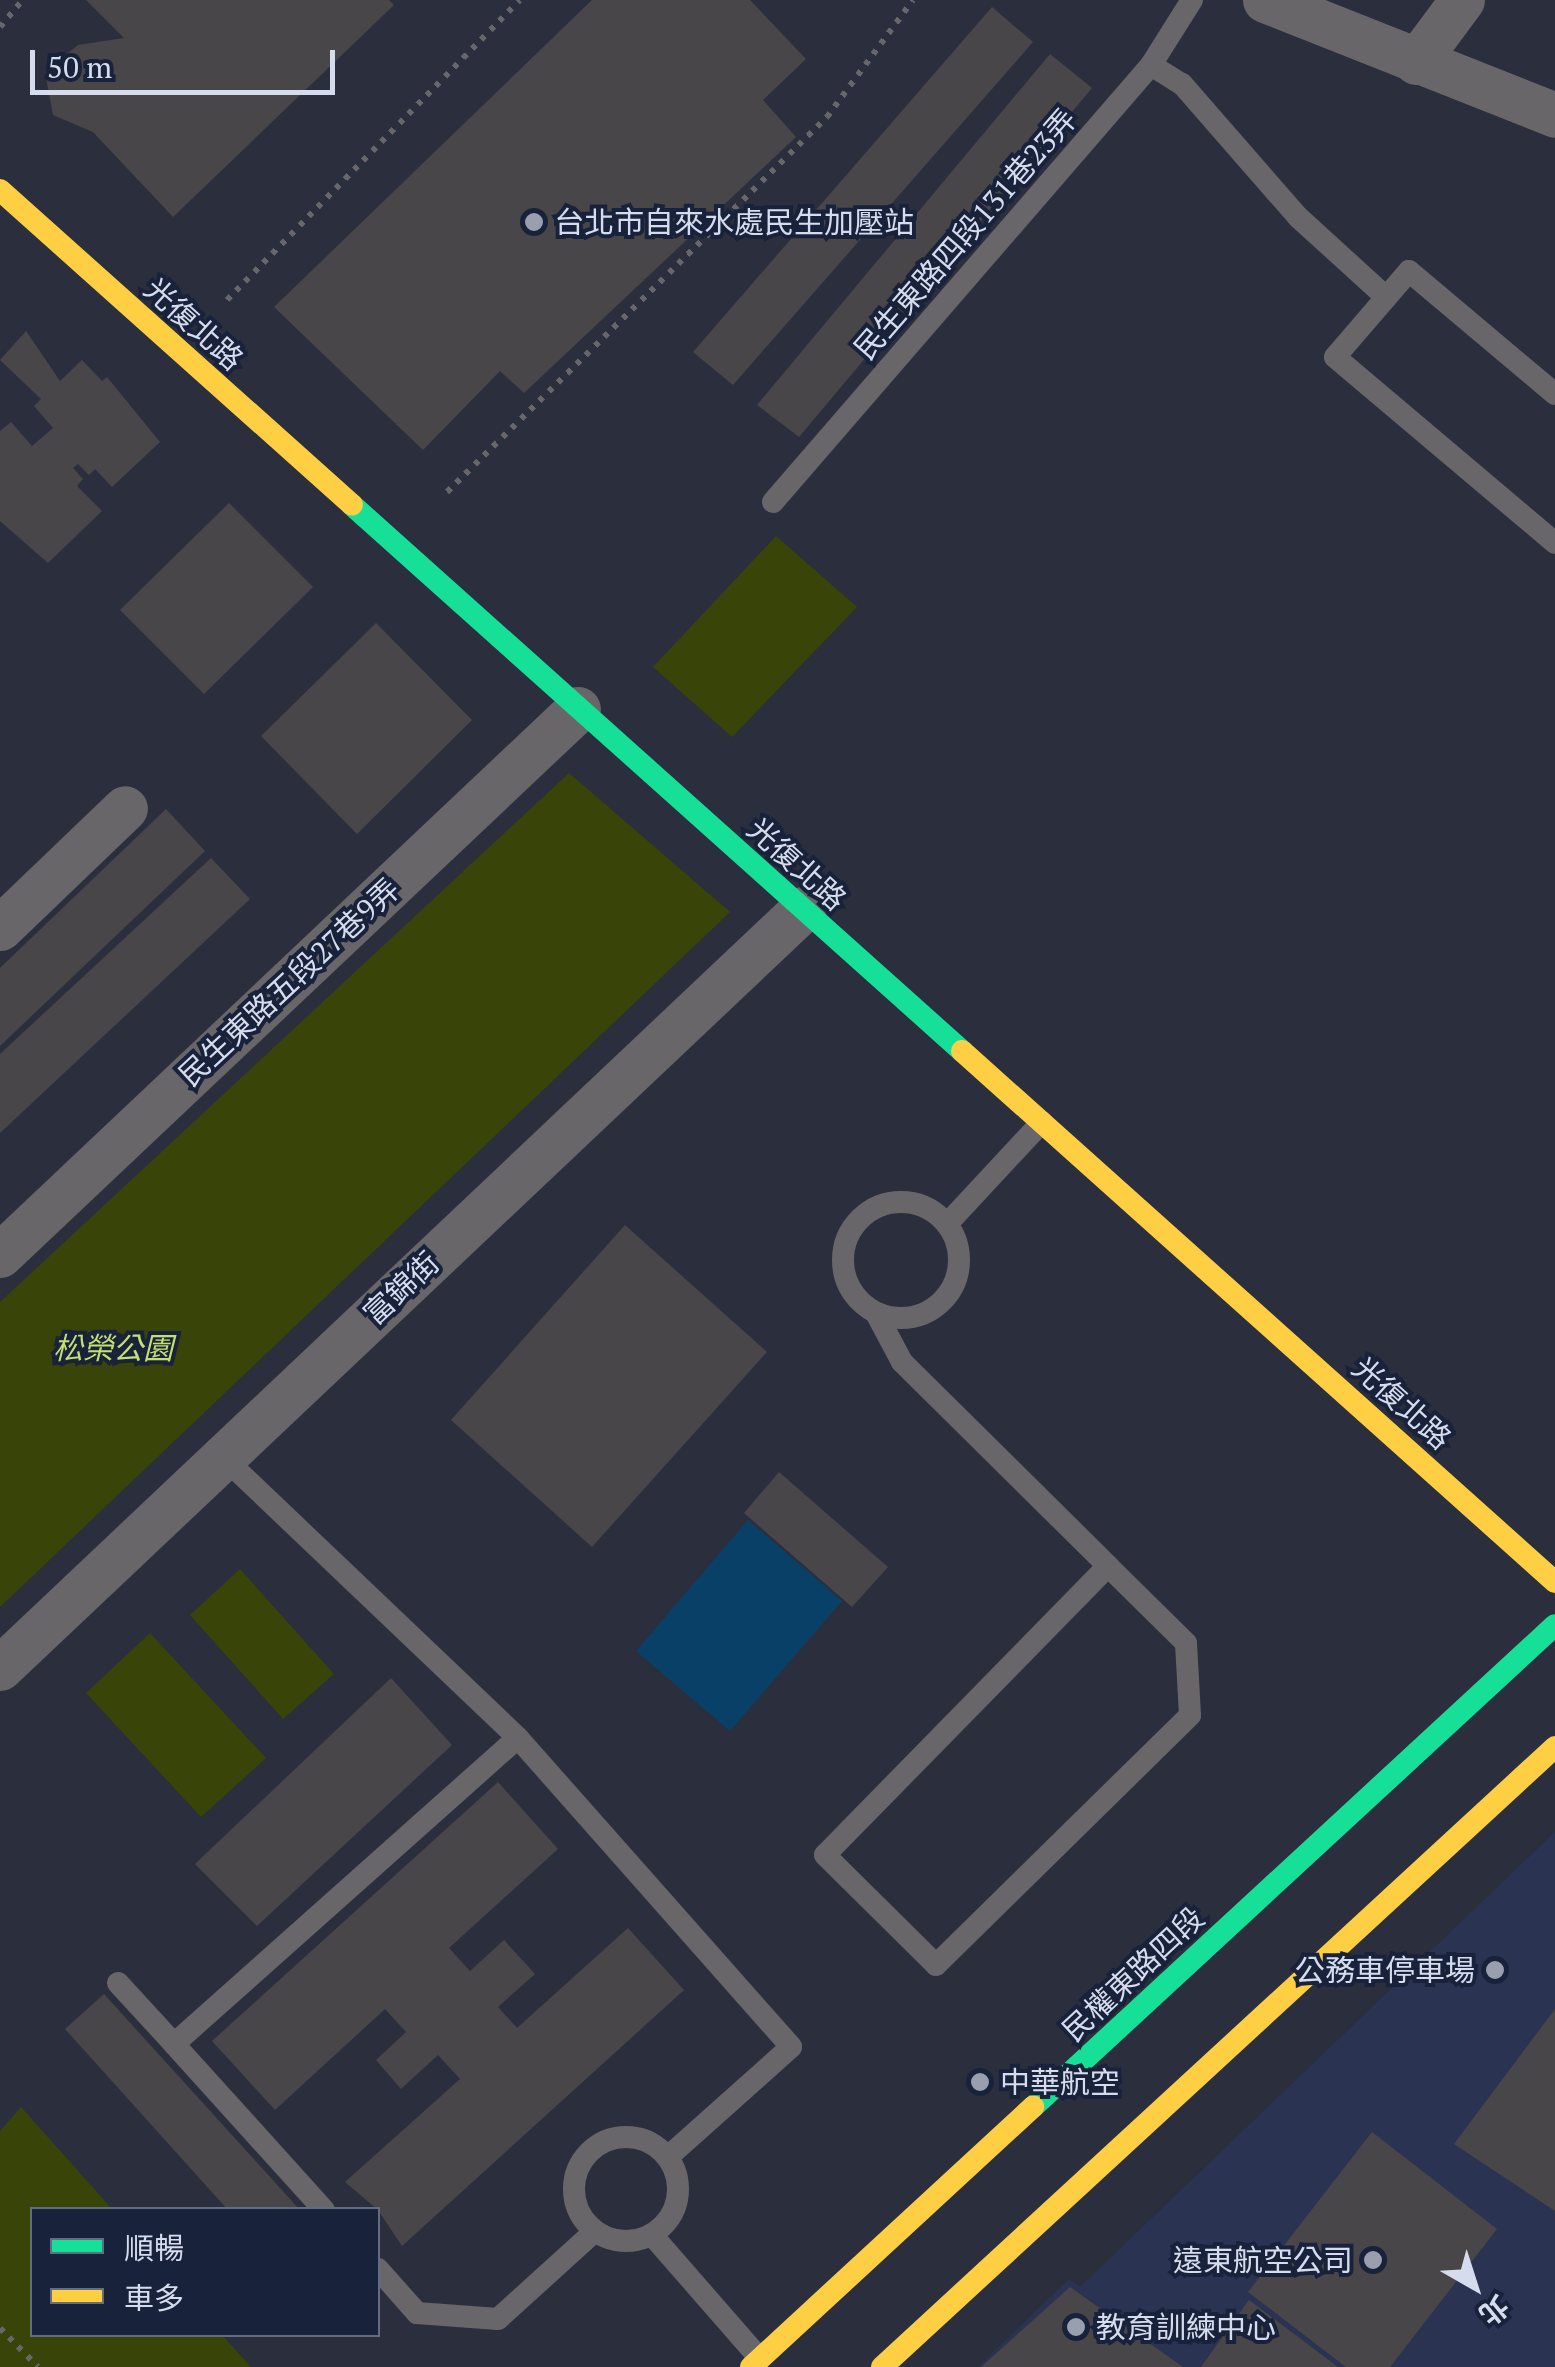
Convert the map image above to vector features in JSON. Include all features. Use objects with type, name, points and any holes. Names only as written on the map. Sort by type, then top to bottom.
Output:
[{"type":"street","points":[[1264,0],[1555,115]]},
{"type":"street","points":[[1416,62],[1462,0]]},
{"type":"street","name":"光復北路","points":[[0,190],[1555,1582]]},
{"type":"street","name":"民生東路五段27巷9弄","points":[[0,1255],[578,710]]},
{"type":"street","points":[[0,928],[125,808]]},
{"type":"street","name":"富錦街","points":[[0,1668],[803,909]]},
{"type":"street","name":"民權東路四段","points":[[755,2363],[1555,1626]]},
{"type":"street","points":[[882,2367],[1555,1747]]},
{"type":"lane","name":"民生東路四段131巷23弄","points":[[772,502],[1151,65],[1192,0]]},
{"type":"lane","points":[[1151,65],[1182,84],[1298,217],[1386,298]]},
{"type":"lane","points":[[1555,394],[1409,271],[1335,357],[1555,543]]},
{"type":"lane","points":[[948,1224],[1042,1122]]},
{"type":"lane","points":[[876,1313],[901,1318],[927,1313],[947,1297],[958,1260],[948,1224],[927,1207],[901,1201],[876,1207],[856,1224],[844,1247],[844,1273],[855,1296],[876,1313],[902,1362],[1186,1643],[1190,1715],[936,1965],[824,1855],[1108,1566]]},
{"type":"lane","points":[[223,1457],[518,1738],[791,2047],[669,2156]]},
{"type":"lane","points":[[174,2044],[518,1738]]},
{"type":"lane","points":[[118,1982],[321,2207]]},
{"type":"lane","points":[[614,2136],[644,2138],[669,2156],[679,2184],[673,2214],[652,2236],[623,2242],[594,2232],[576,2208],[574,2178],[588,2152],[614,2136]]},
{"type":"lane","points":[[380,2271],[417,2313],[498,2319],[594,2232]]},
{"type":"lane","points":[[652,2236],[755,2363]]},
{"type":"path","points":[[0,27],[24,0]]},
{"type":"path","points":[[227,300],[520,0]]},
{"type":"path","points":[[447,492],[827,117],[913,0]]},
{"type":"path","points":[[0,2328],[38,2367]]},
{"type":"shaded area","points":[[748,1520],[842,1601],[730,1731],[636,1651]]},
{"type":"shaded area","points":[[1555,1832],[1555,2367],[978,2367],[1069,2279],[1080,2287]]},
{"type":"green space","points":[[776,536],[857,607],[732,737],[653,667]]},
{"type":"green space","name":"松榮公園","points":[[569,773],[730,912],[0,1607],[0,1302]]},
{"type":"green space","points":[[240,1569],[334,1674],[283,1719],[190,1615]]},
{"type":"green space","points":[[150,1633],[266,1758],[201,1817],[86,1693]]},
{"type":"green space","points":[[21,2107],[110,2207],[30,2207],[30,2337],[224,2337],[251,2367],[0,2367],[0,2131]]},
{"type":"building","points":[[86,0],[389,0],[394,5],[173,217],[93,132],[53,115],[45,72],[78,45],[124,38]]},
{"type":"building","name":"台北市自來水處民生加壓站","points":[[592,0],[750,0],[806,59],[763,100],[796,137],[524,393],[500,371],[423,450],[274,307]]},
{"type":"building","points":[[992,7],[1033,42],[733,385],[693,352]]},
{"type":"building","points":[[1050,54],[1092,88],[799,437],[757,405]]},
{"type":"building","points":[[26,331],[60,381],[82,360],[102,381],[107,377],[160,442],[112,487],[95,469],[89,475],[78,464],[73,468],[83,479],[77,486],[102,511],[48,563],[0,521],[0,431],[11,422],[32,446],[53,428],[34,406],[41,399],[0,360]]},
{"type":"building","points":[[229,503],[313,587],[204,694],[120,610]]},
{"type":"building","points":[[376,623],[472,720],[357,834],[261,736]]},
{"type":"building","points":[[166,809],[205,851],[0,1046],[0,968]]},
{"type":"building","points":[[211,858],[250,899],[0,1133],[0,1054]]},
{"type":"building","points":[[625,1225],[767,1352],[592,1547],[451,1420]]},
{"type":"building","points":[[779,1472],[888,1567],[852,1607],[744,1513]]},
{"type":"building","points":[[391,1678],[452,1745],[257,1926],[195,1864]]},
{"type":"building","points":[[498,1782],[558,1849],[449,1948],[470,1971],[504,1940],[535,1974],[498,2007],[517,2028],[628,1928],[684,1990],[402,2246],[380,2207],[374,2207],[345,2182],[460,2079],[438,2055],[401,2089],[376,2060],[406,2032],[385,2009],[275,2110],[212,2041]]},
{"type":"building","points":[[104,1994],[297,2207],[225,2207],[65,2029]]},
{"type":"building","points":[[1555,2009],[1555,2211],[1454,2144]]},
{"type":"building","name":"遠東航空公司","points":[[1372,2132],[1497,2229],[1390,2367],[1346,2367],[1248,2292]]},
{"type":"building","name":"教育訓練中心","points":[[1070,2287],[1183,2367],[981,2367]]},
{"type":"building","points":[[1249,2300],[1338,2367],[1201,2367]]},
{"type":"traffic: fast","points":[[352,505],[962,1051]]},
{"type":"traffic: fast","points":[[1033,2107],[1555,1625]]},
{"type":"traffic: slow","points":[[0,190],[352,505]]},
{"type":"traffic: slow","points":[[962,1051],[1555,1582]]},
{"type":"traffic: slow","points":[[882,2367],[1555,1747]]},
{"type":"traffic: slow","points":[[751,2367],[1033,2107]]},
{"type":"place","name":"台北市自來水處民生加壓站","points":[[534,222]]},
{"type":"place","name":"公務車停車場","points":[[1495,1970]]},
{"type":"place","name":"中華航空","points":[[980,2082]]},
{"type":"place","name":"遠東航空公司","points":[[1373,2260]]},
{"type":"place","name":"教育訓練中心","points":[[1076,2327]]}]
